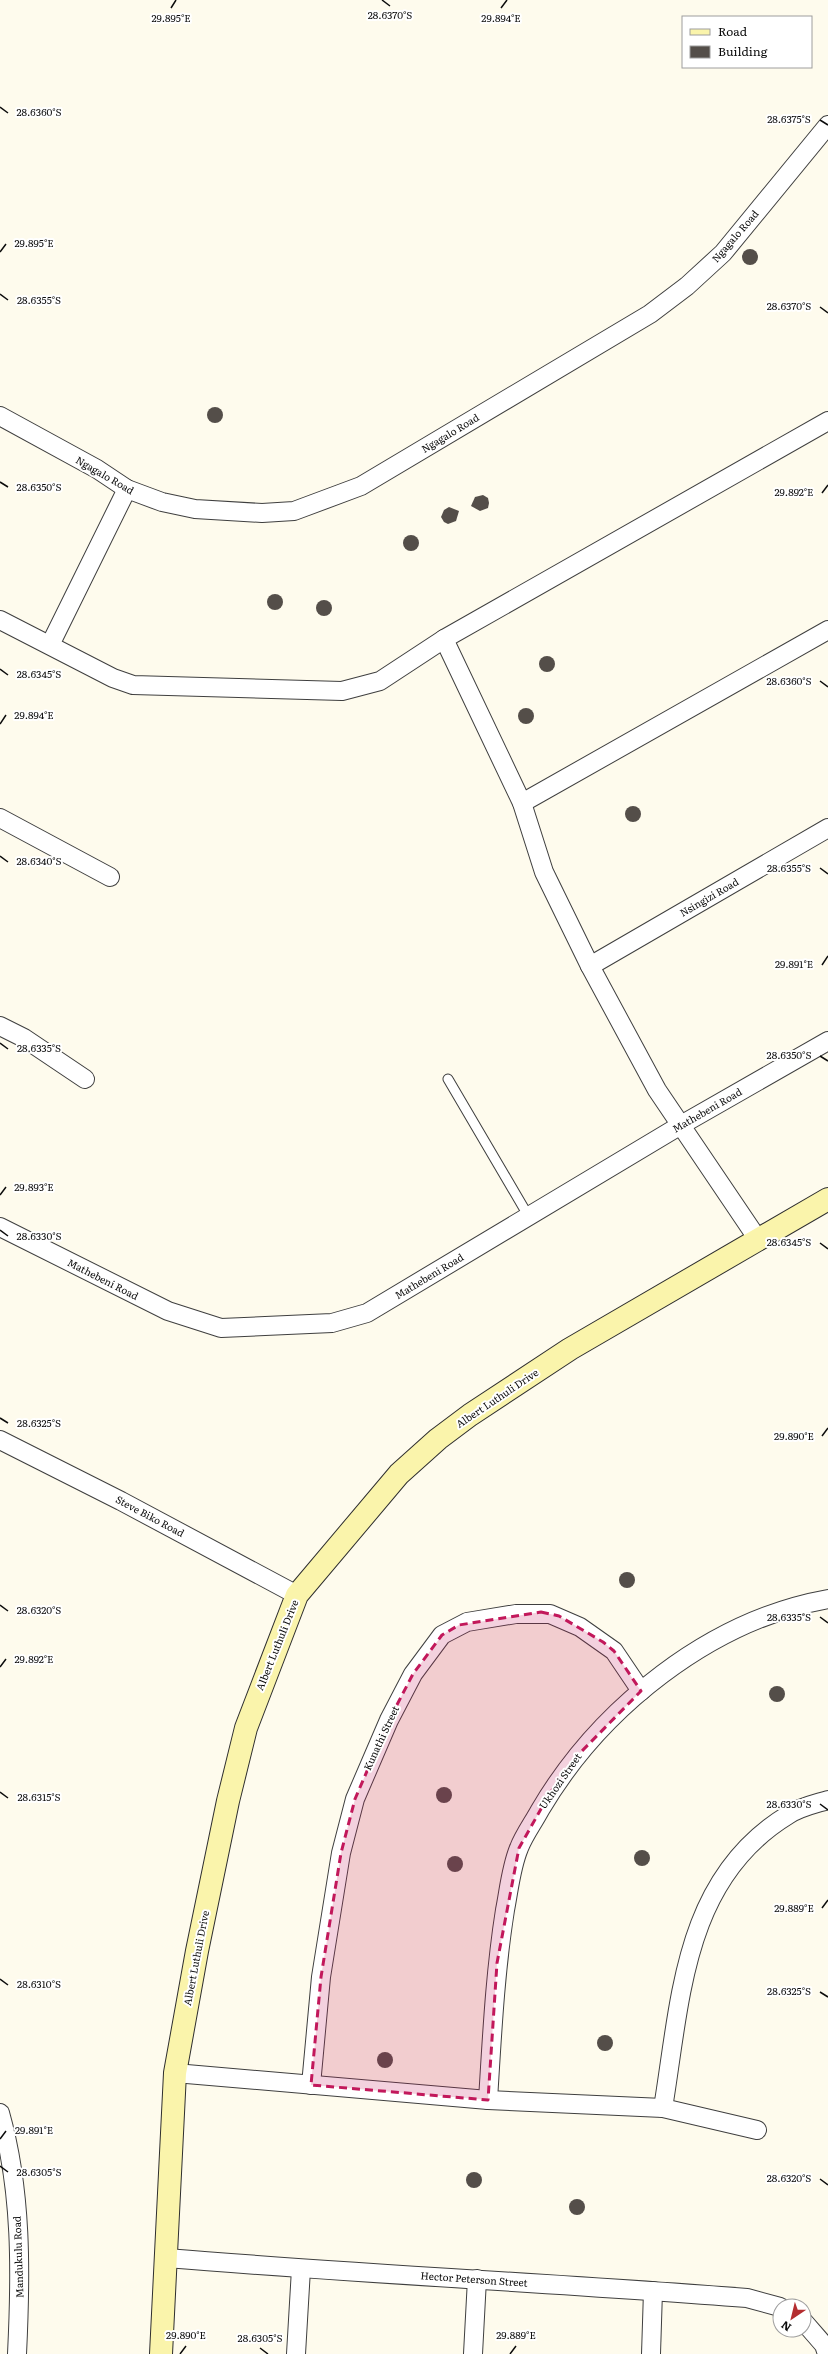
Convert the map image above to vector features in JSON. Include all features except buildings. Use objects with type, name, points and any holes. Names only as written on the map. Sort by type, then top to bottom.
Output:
[{"type":"street","name":"Ngagalo Road","points":[[0,416],[97,469],[127,489],[162,502],[195,509],[262,513],[300,509],[360,486],[650,314],[687,286],[722,253],[828,126]]},
{"type":"street","points":[[0,620],[113,678],[133,685],[342,691],[380,681],[444,639],[828,421]]},
{"type":"street","points":[[50,645],[127,489]]},
{"type":"street","points":[[522,803],[828,630]]},
{"type":"street","points":[[444,639],[522,803],[544,872],[590,966],[657,1090],[759,1241]]},
{"type":"street","points":[[0,818],[110,877]]},
{"type":"street","name":"Nsingizi Road","points":[[590,966],[828,828]]},
{"type":"street","points":[[0,1026],[24,1038],[85,1078]]},
{"type":"street","name":"Mathebeni Road","points":[[0,1227],[168,1311],[221,1328],[332,1322],[367,1313],[680,1125],[828,1041]]},
{"type":"street","name":"Albert Luthuli Drive","points":[[161,2354],[176,2073],[197,1951],[246,1728],[297,1596],[399,1474],[438,1439],[470,1415],[570,1350],[759,1241],[828,1199]]},
{"type":"street","name":"Steve Biko Road","points":[[0,1440],[121,1501],[297,1596]]},
{"type":"street","name":"Ukhozi Street","points":[[488,2100],[497,1963],[519,1848],[550,1792],[579,1754],[629,1701],[696,1651],[732,1631],[771,1613],[828,1599]]},
{"type":"street","name":"Kunathi Street","points":[[311,2085],[321,1977],[341,1853],[355,1799],[362,1778],[392,1713],[413,1674],[442,1634],[467,1622],[516,1614],[550,1614],[580,1627],[614,1651],[642,1691]]},
{"type":"street","points":[[663,2108],[692,1947],[702,1917],[717,1885],[737,1857],[789,1814],[828,1800]]},
{"type":"street","points":[[176,2073],[488,2100],[663,2108],[757,2130]]},
{"type":"street","name":"Mandukulu Road","points":[[0,2113],[12,2172],[19,2230],[20,2303],[17,2354]]},
{"type":"street","name":"Hector Peterson Street","points":[[166,2258],[301,2269],[477,2279],[747,2298],[772,2305]]},
{"type":"street","points":[[296,2354],[301,2269]]},
{"type":"street","points":[[474,2354],[477,2279]]},
{"type":"street","points":[[651,2354],[653,2291]]},
{"type":"street","points":[[812,2331],[824,2345],[827,2354]]},
{"type":"lane","points":[[448,1079],[529,1217]]},
{"type":"highlighted area","points":[[541,1612],[559,1616],[603,1642],[614,1651],[641,1691],[579,1754],[550,1793],[519,1848],[497,1963],[488,2100],[311,2085],[321,1977],[341,1853],[355,1799],[389,1720],[413,1674],[442,1635],[459,1625]]}]
